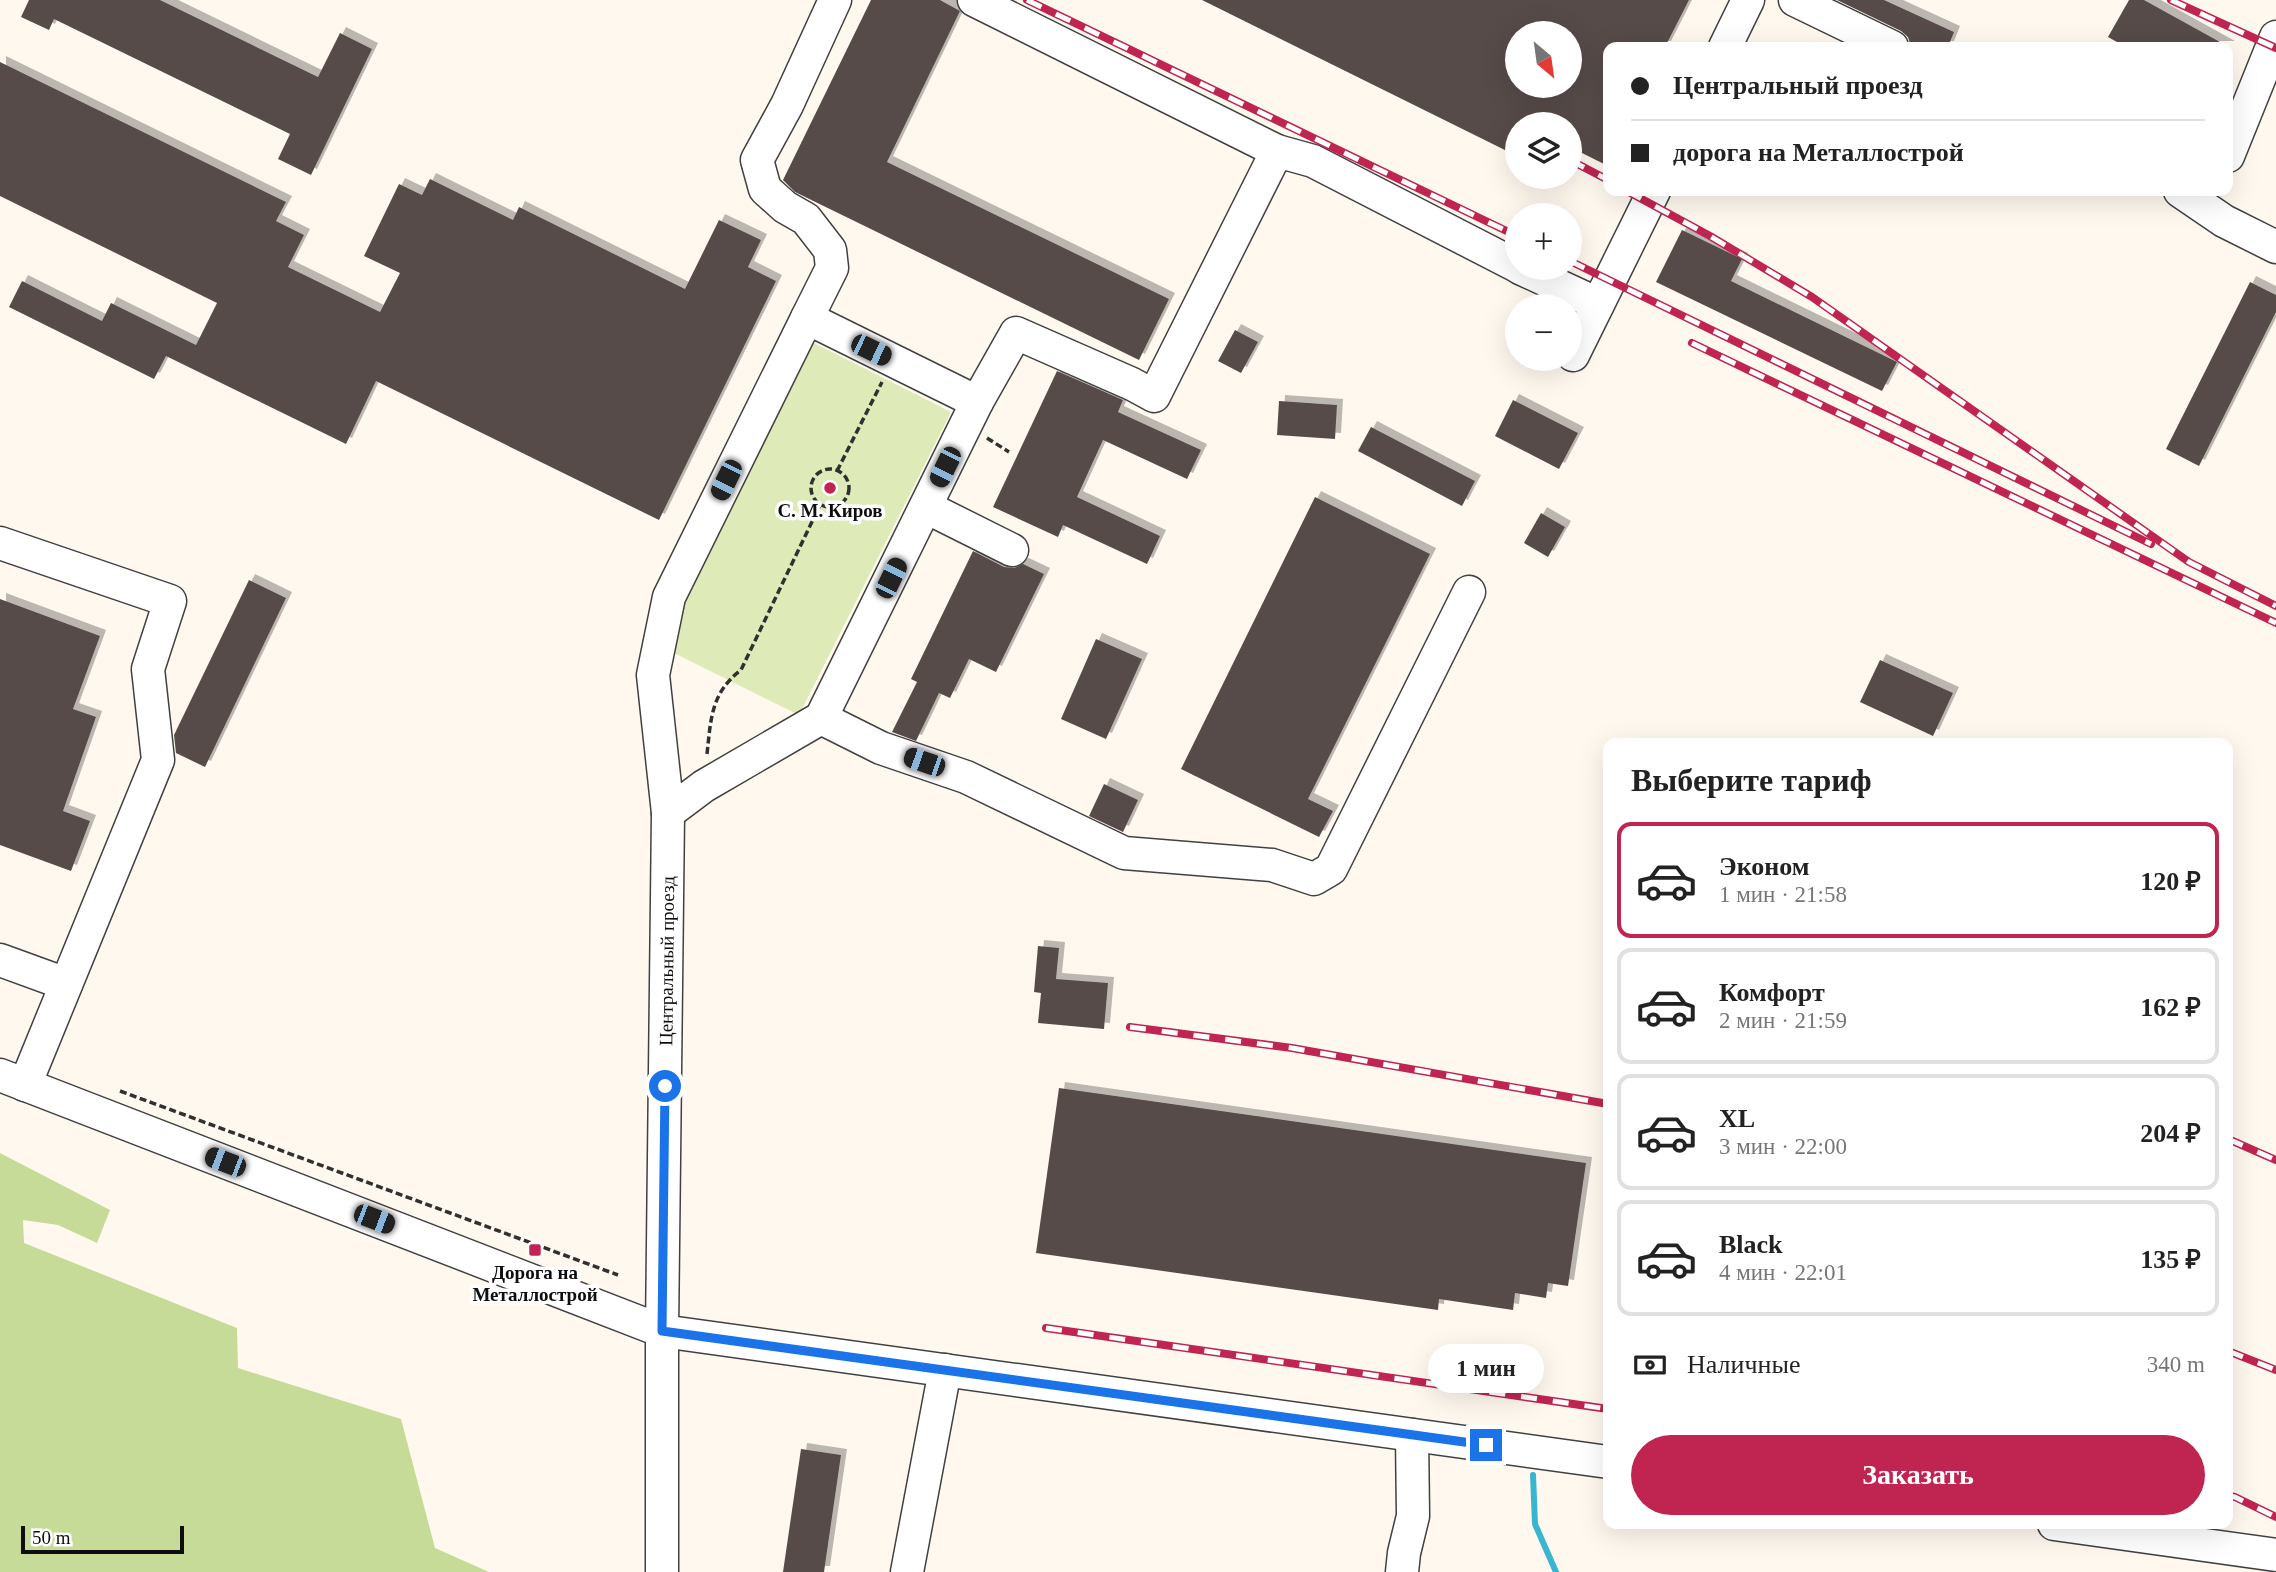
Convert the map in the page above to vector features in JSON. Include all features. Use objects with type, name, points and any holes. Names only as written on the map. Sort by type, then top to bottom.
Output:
[{"type":"street","name":"Центральный проезд","points":[[662,1572],[667,813],[653,675],[668,597],[832,268],[830,250],[806,219],[765,189],[757,160],[787,105],[835,0]]},
{"type":"street","points":[[974,0],[1277,151],[1313,161],[1505,260]]},
{"type":"street","points":[[1727,42],[1748,0]]},
{"type":"street","points":[[1795,0],[1882,42]]},
{"type":"street","points":[[2233,144],[2276,37]]},
{"type":"street","points":[[667,813],[704,786],[821,718],[977,402],[1016,333],[1154,396],[1277,151]]},
{"type":"street","points":[[1582,337],[1652,196]]},
{"type":"street","points":[[2195,196],[2218,204],[2276,247]]},
{"type":"street","points":[[1547,280],[1598,304]]},
{"type":"street","points":[[807,318],[977,402]]},
{"type":"street","points":[[930,497],[996,518]]},
{"type":"street","points":[[930,497],[1012,550]]},
{"type":"street","points":[[0,543],[170,601],[148,669],[158,760],[66,984],[13,1080],[662,1331],[1603,1461]]},
{"type":"street","points":[[821,718],[881,748],[967,777],[1124,853],[1272,865],[1314,879],[1331,869],[1469,592]]},
{"type":"street","points":[[0,960],[66,984]]},
{"type":"street","points":[[907,1572],[945,1370]]},
{"type":"street","points":[[1402,1572],[1413,1516],[1412,1435]]},
{"type":"street","points":[[2084,1529],[2267,1560]]},
{"type":"path","points":[[837,471],[892,360]]},
{"type":"path","points":[[826,470],[837,471],[846,477],[849,487],[847,497],[840,505],[830,508],[820,505],[813,496],[811,485],[816,475],[826,470]]},
{"type":"path","points":[[704,786],[711,718],[719,692],[728,680],[741,670],[820,505]]},
{"type":"path","points":[[113,1088],[618,1275]]},
{"type":"green space","points":[[814,343],[951,412],[799,715],[662,647]]},
{"type":"green space","points":[[0,1153],[110,1210],[97,1243],[58,1225],[23,1220],[24,1243],[237,1328],[238,1368],[401,1419],[435,1548],[489,1572],[0,1572]]},
{"type":"building","points":[[29,0],[160,0],[318,77],[340,33],[372,49],[311,175],[278,159],[290,134],[54,19],[49,30],[21,17]]},
{"type":"building","points":[[871,0],[940,0],[960,11],[887,162],[1169,299],[1139,360],[795,192],[783,180]]},
{"type":"building","points":[[1202,0],[1689,0],[1668,42],[1603,42],[1603,164],[1582,153],[1582,112],[1505,112],[1505,150]]},
{"type":"building","points":[[1837,0],[1884,0],[1954,32],[1950,42],[1910,42],[1901,31]]},
{"type":"building","points":[[2129,0],[2144,0],[2220,42],[2117,42],[2108,37]]},
{"type":"building","points":[[0,62],[286,202],[276,221],[304,235],[288,267],[380,312],[400,273],[364,256],[399,184],[422,195],[430,179],[513,220],[519,207],[685,289],[719,220],[761,240],[748,267],[776,281],[659,520],[376,381],[346,444],[166,356],[154,379],[9,307],[22,281],[102,321],[111,303],[196,345],[217,303],[0,196]]},
{"type":"building","points":[[1682,230],[1742,259],[1731,281],[1897,362],[1882,391],[1656,282]]},
{"type":"building","points":[[2250,282],[2276,295],[2276,312],[2199,466],[2166,449]]},
{"type":"building","points":[[1235,330],[1258,342],[1241,373],[1218,361]]},
{"type":"building","points":[[1057,371],[1123,400],[1118,412],[1201,450],[1187,479],[1103,440],[1077,497],[1160,536],[1147,564],[1063,525],[1058,537],[993,507]]},
{"type":"building","points":[[1513,400],[1578,433],[1559,469],[1495,436]]},
{"type":"building","points":[[1279,401],[1337,405],[1335,439],[1277,435]]},
{"type":"building","points":[[1371,427],[1475,481],[1462,506],[1358,451]]},
{"type":"building","points":[[1315,497],[1430,554],[1308,799],[1333,811],[1319,837],[1181,769]]},
{"type":"building","points":[[1541,513],[1565,527],[1548,557],[1524,543]]},
{"type":"building","points":[[973,551],[1004,567],[1014,568],[1023,564],[1044,574],[996,672],[969,659],[950,698],[939,693],[916,741],[892,732],[917,682],[911,679]]},
{"type":"building","points":[[249,580],[286,598],[205,767],[176,753],[174,735]]},
{"type":"building","points":[[0,599],[100,636],[73,709],[96,717],[63,811],[90,821],[71,871],[0,845]]},
{"type":"building","points":[[1096,639],[1142,659],[1106,739],[1061,719]]},
{"type":"building","points":[[1880,660],[1953,693],[1933,736],[1860,702]]},
{"type":"building","points":[[1104,784],[1138,800],[1123,832],[1089,816]]},
{"type":"building","points":[[1038,946],[1059,948],[1056,979],[1108,983],[1104,1029],[1038,1023],[1041,993],[1034,992]]},
{"type":"building","points":[[1059,1088],[1586,1163],[1568,1286],[1548,1283],[1546,1298],[1515,1293],[1513,1310],[1439,1299],[1438,1310],[1036,1253]]},
{"type":"building","points":[[801,1449],[841,1455],[824,1572],[783,1572]]},
{"type":"waterway","points":[[1533,1475],[1535,1524],[1556,1572]]},
{"type":"railway","points":[[1027,0],[1505,230]]},
{"type":"railway","points":[[2171,0],[2276,48]]},
{"type":"railway","points":[[1582,166],[1603,177]]},
{"type":"railway","points":[[1636,196],[1812,297],[2189,562],[2276,606]]},
{"type":"railway","points":[[1582,267],[2151,544]]},
{"type":"railway","points":[[1692,343],[2276,623]]},
{"type":"railway","points":[[1130,1027],[1292,1048],[1603,1103]]},
{"type":"railway","points":[[2233,1141],[2276,1160]]},
{"type":"railway","points":[[1046,1328],[1603,1408]]},
{"type":"railway","points":[[2233,1353],[2276,1370]]},
{"type":"railway","points":[[2233,1497],[2276,1517]]},
{"type":"place","name":"С. М. Киров","points":[[830,488]]},
{"type":"place","name":"Дорога на Металлострой","points":[[535,1250]]},
{"type":"route","points":[[665,1086],[662,1331],[1486,1445]]}]
